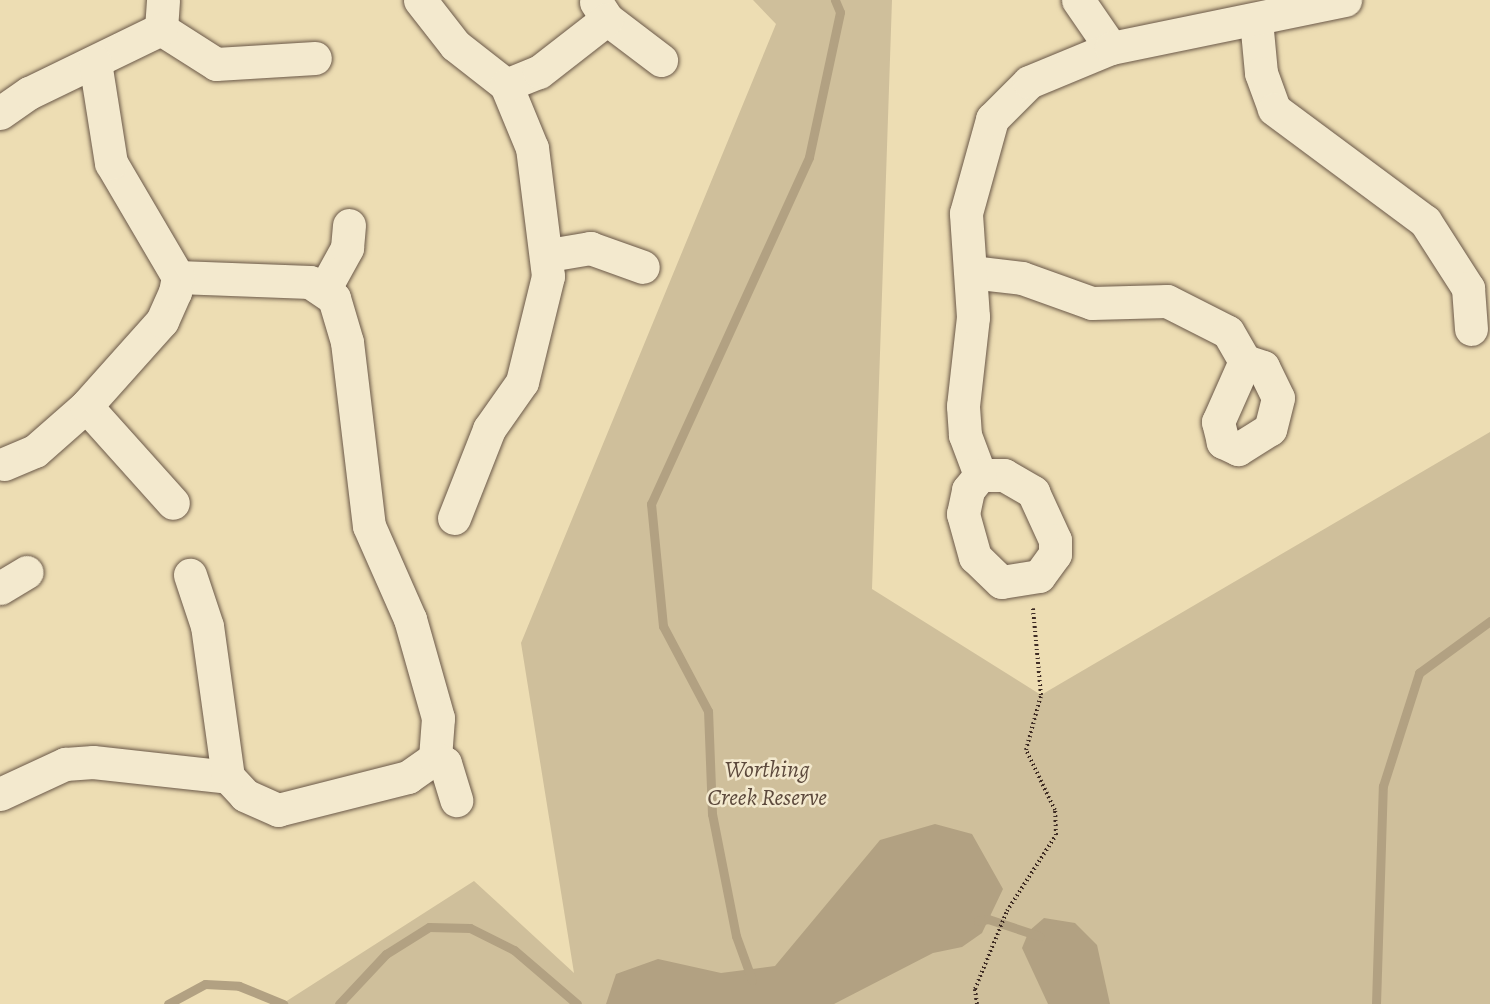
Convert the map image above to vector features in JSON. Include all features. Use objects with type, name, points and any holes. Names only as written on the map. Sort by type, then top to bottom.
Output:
[{"type":"lane","points":[[420,0],[455,45],[507,85],[532,148],[537,216],[549,255],[543,311],[522,381],[489,429],[454,518]]},
{"type":"lane","points":[[1078,0],[1111,48]]},
{"type":"lane","points":[[980,475],[965,435],[963,406],[973,317],[966,213],[992,119],[1029,82],[1111,48],[1345,0]]},
{"type":"lane","points":[[507,85],[539,72],[601,10],[661,60]]},
{"type":"lane","points":[[0,113],[95,62],[162,15],[216,64],[315,58]]},
{"type":"lane","points":[[1256,20],[1261,73],[1274,109],[1425,221],[1468,288],[1471,329]]},
{"type":"lane","points":[[95,62],[111,163],[157,249],[178,277],[224,283],[290,280],[325,288],[334,298],[347,342],[369,526],[410,619],[431,685],[438,718],[435,758]]},
{"type":"lane","points":[[325,288],[346,248],[349,225]]},
{"type":"lane","points":[[549,255],[590,248],[642,267]]},
{"type":"lane","points":[[971,272],[1022,278],[1092,303],[1167,301],[1228,332],[1245,361]]},
{"type":"lane","points":[[4,464],[35,451],[86,406],[162,321],[178,277]]},
{"type":"lane","points":[[86,406],[173,503]]},
{"type":"lane","points":[[980,475],[1021,482],[1049,520],[1055,554],[1048,568],[1028,581],[1001,582],[975,557],[965,536],[968,490],[980,475]]},
{"type":"lane","points":[[190,575],[207,626],[228,777],[245,795],[278,810],[408,777],[435,758]]},
{"type":"lane","points":[[435,758],[445,763],[456,800]]},
{"type":"lane","points":[[0,794],[66,764],[93,762],[228,777]]},
{"type":"path","points":[[977,1004],[975,989],[1007,911],[1051,849],[1057,823],[1026,750],[1041,695],[1028,581]]},
{"type":"green space","name":"Worthing Creek Reserve","points":[[753,0],[892,0],[872,589],[1041,695],[1490,432],[1490,1004],[282,1004],[474,881],[574,973],[521,643],[776,24]]},
{"type":"shaded area","points":[[935,824],[972,834],[1003,889],[982,933],[962,947],[933,953],[834,1004],[606,1004],[616,974],[658,959],[721,973],[775,966],[880,840]]},
{"type":"shaded area","points":[[1044,918],[1075,923],[1097,945],[1110,1004],[1048,1004],[1022,948],[1029,931]]},
{"type":"waterway","points":[[752,980],[736,936],[712,814],[708,711],[663,626],[651,504],[809,157],[840,12],[835,0]]},
{"type":"waterway","points":[[1376,1004],[1383,786],[1419,673],[1490,621]]},
{"type":"waterway","points":[[978,921],[988,919],[1039,936]]},
{"type":"waterway","points":[[339,1004],[386,954],[429,927],[470,928],[514,950],[577,1004]]},
{"type":"waterway","points":[[168,1004],[205,984],[239,986],[283,1004]]}]
